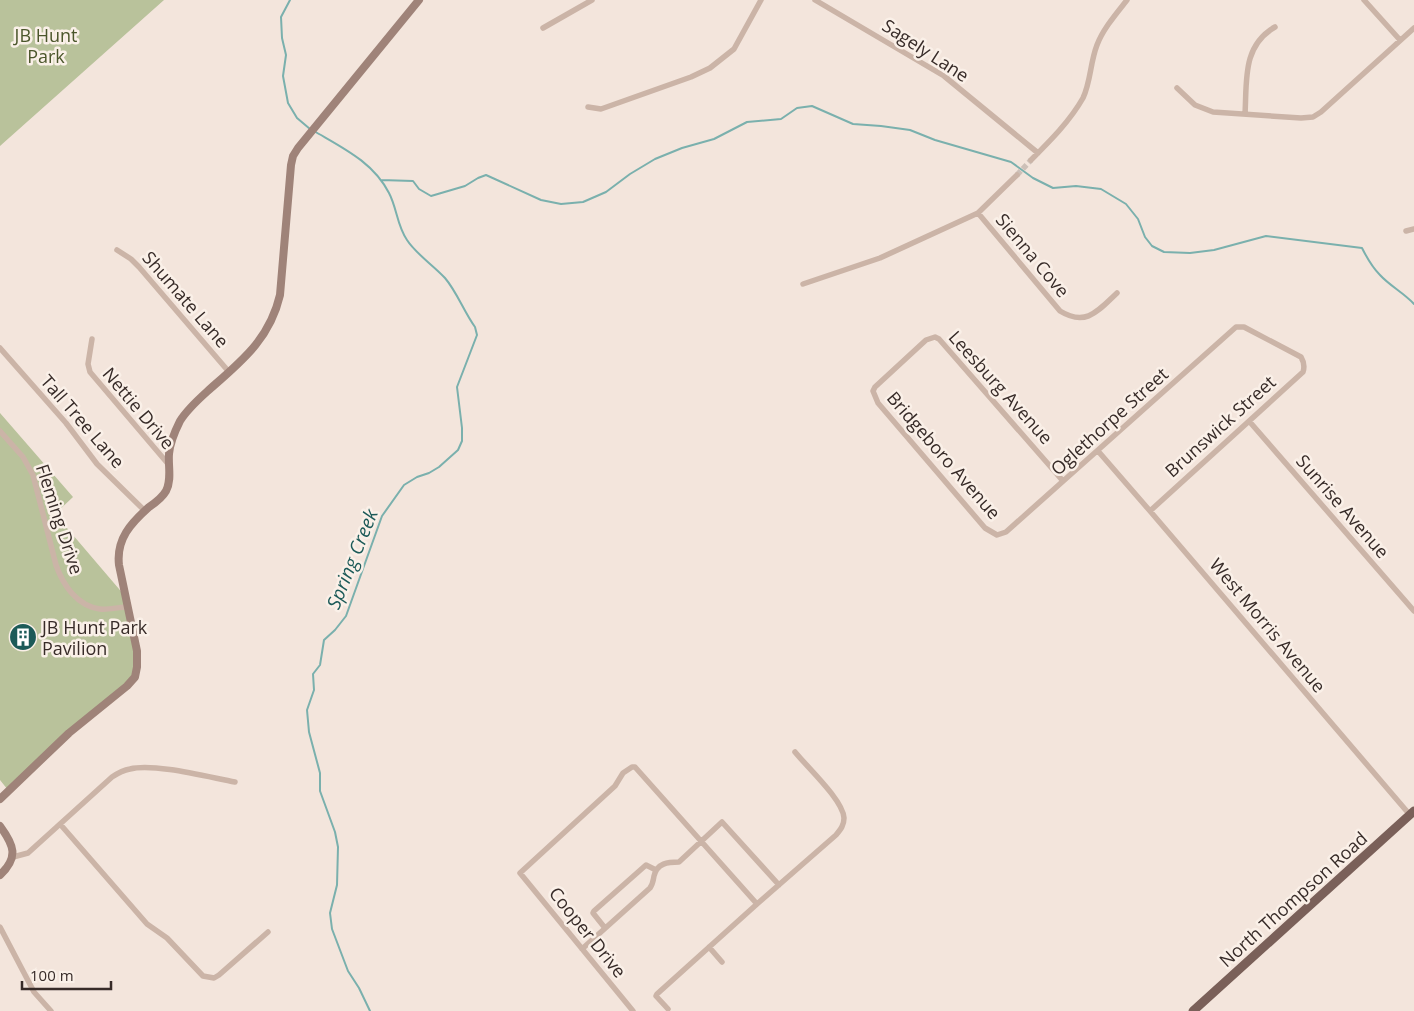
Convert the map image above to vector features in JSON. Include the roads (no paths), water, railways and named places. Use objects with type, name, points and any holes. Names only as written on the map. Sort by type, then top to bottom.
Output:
[{"type":"main road","name":"North Thompson Road","points":[[1193,1011],[1413,815]]},
{"type":"street","points":[[0,799],[69,733],[128,686],[135,677],[138,667],[137,651],[118,556],[125,532],[166,491],[169,480],[171,444],[180,422],[198,399],[258,343],[269,327],[280,295],[291,165],[298,148],[419,0]]},
{"type":"street","points":[[543,28],[592,0]]},
{"type":"street","points":[[588,107],[601,109],[691,77],[710,68],[734,49],[761,0]]},
{"type":"street","name":"Sagely Lane","points":[[815,0],[944,76],[1038,153]]},
{"type":"street","points":[[1031,160],[1069,118],[1082,99],[1088,86],[1097,45],[1105,30],[1127,0]]},
{"type":"street","points":[[1364,0],[1400,40]]},
{"type":"street","points":[[1245,114],[1250,54],[1253,46],[1264,33],[1274,27]]},
{"type":"street","points":[[1177,88],[1195,105],[1205,110],[1301,118],[1318,114],[1414,28]]},
{"type":"street","points":[[803,284],[880,258],[978,213],[1017,175]]},
{"type":"street","name":"Sienna Cove","points":[[978,213],[1060,311],[1067,316],[1085,318],[1095,314],[1117,294]]},
{"type":"street","points":[[1406,232],[1414,230]]},
{"type":"street","name":"Shumate Lane","points":[[117,250],[139,267],[229,372]]},
{"type":"street","name":"Brunswick Street","points":[[1150,511],[1302,372],[1304,368],[1304,361],[1301,357],[1240,326]]},
{"type":"street","name":"Oglethorpe Street","points":[[997,536],[1006,532],[1233,330],[1240,326]]},
{"type":"street","name":"Bridgeboro Avenue","points":[[935,337],[926,340],[878,382],[873,391],[878,403],[978,520],[990,533],[997,536]]},
{"type":"street","name":"Leesburg Avenue","points":[[935,337],[944,343],[1064,481]]},
{"type":"street","name":"Nettie Drive","points":[[92,339],[88,364],[90,372],[169,466]]},
{"type":"street","name":"Tall Tree Lane","points":[[0,348],[66,423],[97,464],[145,511]]},
{"type":"street","name":"Sunrise Avenue","points":[[1249,421],[1414,611]]},
{"type":"street","name":"Fleming Drive","points":[[0,431],[30,467],[56,565],[69,592],[83,603],[99,609],[128,607]]},
{"type":"street","name":"West Morris Avenue","points":[[1098,451],[1413,815]]},
{"type":"street","points":[[668,1009],[656,996],[657,994],[843,827],[844,817],[837,800],[795,752]]},
{"type":"street","name":"Cooper Drive","points":[[633,1011],[520,873],[616,786],[623,773],[632,766],[635,767],[701,842]]},
{"type":"street","points":[[13,856],[28,853],[112,776],[132,768],[163,770],[235,782]]},
{"type":"street","points":[[582,949],[650,888],[656,870],[661,864],[679,862],[722,822],[778,885]]},
{"type":"street","points":[[60,824],[147,924],[167,938],[203,976],[214,978],[219,975],[268,932]]},
{"type":"street","points":[[0,826],[10,843],[13,856],[9,866],[0,874]]},
{"type":"street","points":[[701,842],[757,904]]},
{"type":"street","points":[[605,928],[593,913],[594,911],[646,865],[656,870]]},
{"type":"street","points":[[0,927],[34,992],[51,1011]]},
{"type":"street","points":[[709,947],[722,962]]},
{"type":"waterway","name":"Spring Creek","points":[[290,0],[281,17],[282,38],[286,55],[283,76],[288,103],[297,118],[310,129]]},
{"type":"waterway","points":[[381,180],[413,181],[419,189],[431,196],[465,186],[486,175],[541,200],[561,204],[583,202],[606,192],[630,174],[655,159],[682,148],[714,139],[747,122],[781,119],[797,108],[812,106],[853,124],[910,130],[935,140],[1011,162],[1033,178],[1053,188],[1076,186],[1101,189],[1126,204],[1138,219],[1145,237],[1152,246],[1164,252],[1190,253],[1214,250],[1266,236],[1362,248],[1377,272],[1414,304]]},
{"type":"waterway","name":"Spring Creek","points":[[314,131],[336,143],[366,164],[375,173],[392,199],[401,229],[407,240],[445,278],[475,327],[477,335],[457,387],[462,428],[462,441],[458,450],[439,467],[404,485],[382,516],[346,616],[324,640],[320,665],[313,674],[314,690],[307,710],[309,732],[320,773],[320,791],[335,832],[338,847],[337,885],[330,913],[332,929],[348,971],[370,1011]]},
{"type":"tunnel","points":[[1017,175],[1031,160]]},
{"type":"place","name":"JB Hunt Park Pavilion","points":[[23,637]]},
{"type":"park label","name":"JB Hunt Park","points":[[46,45]]}]
